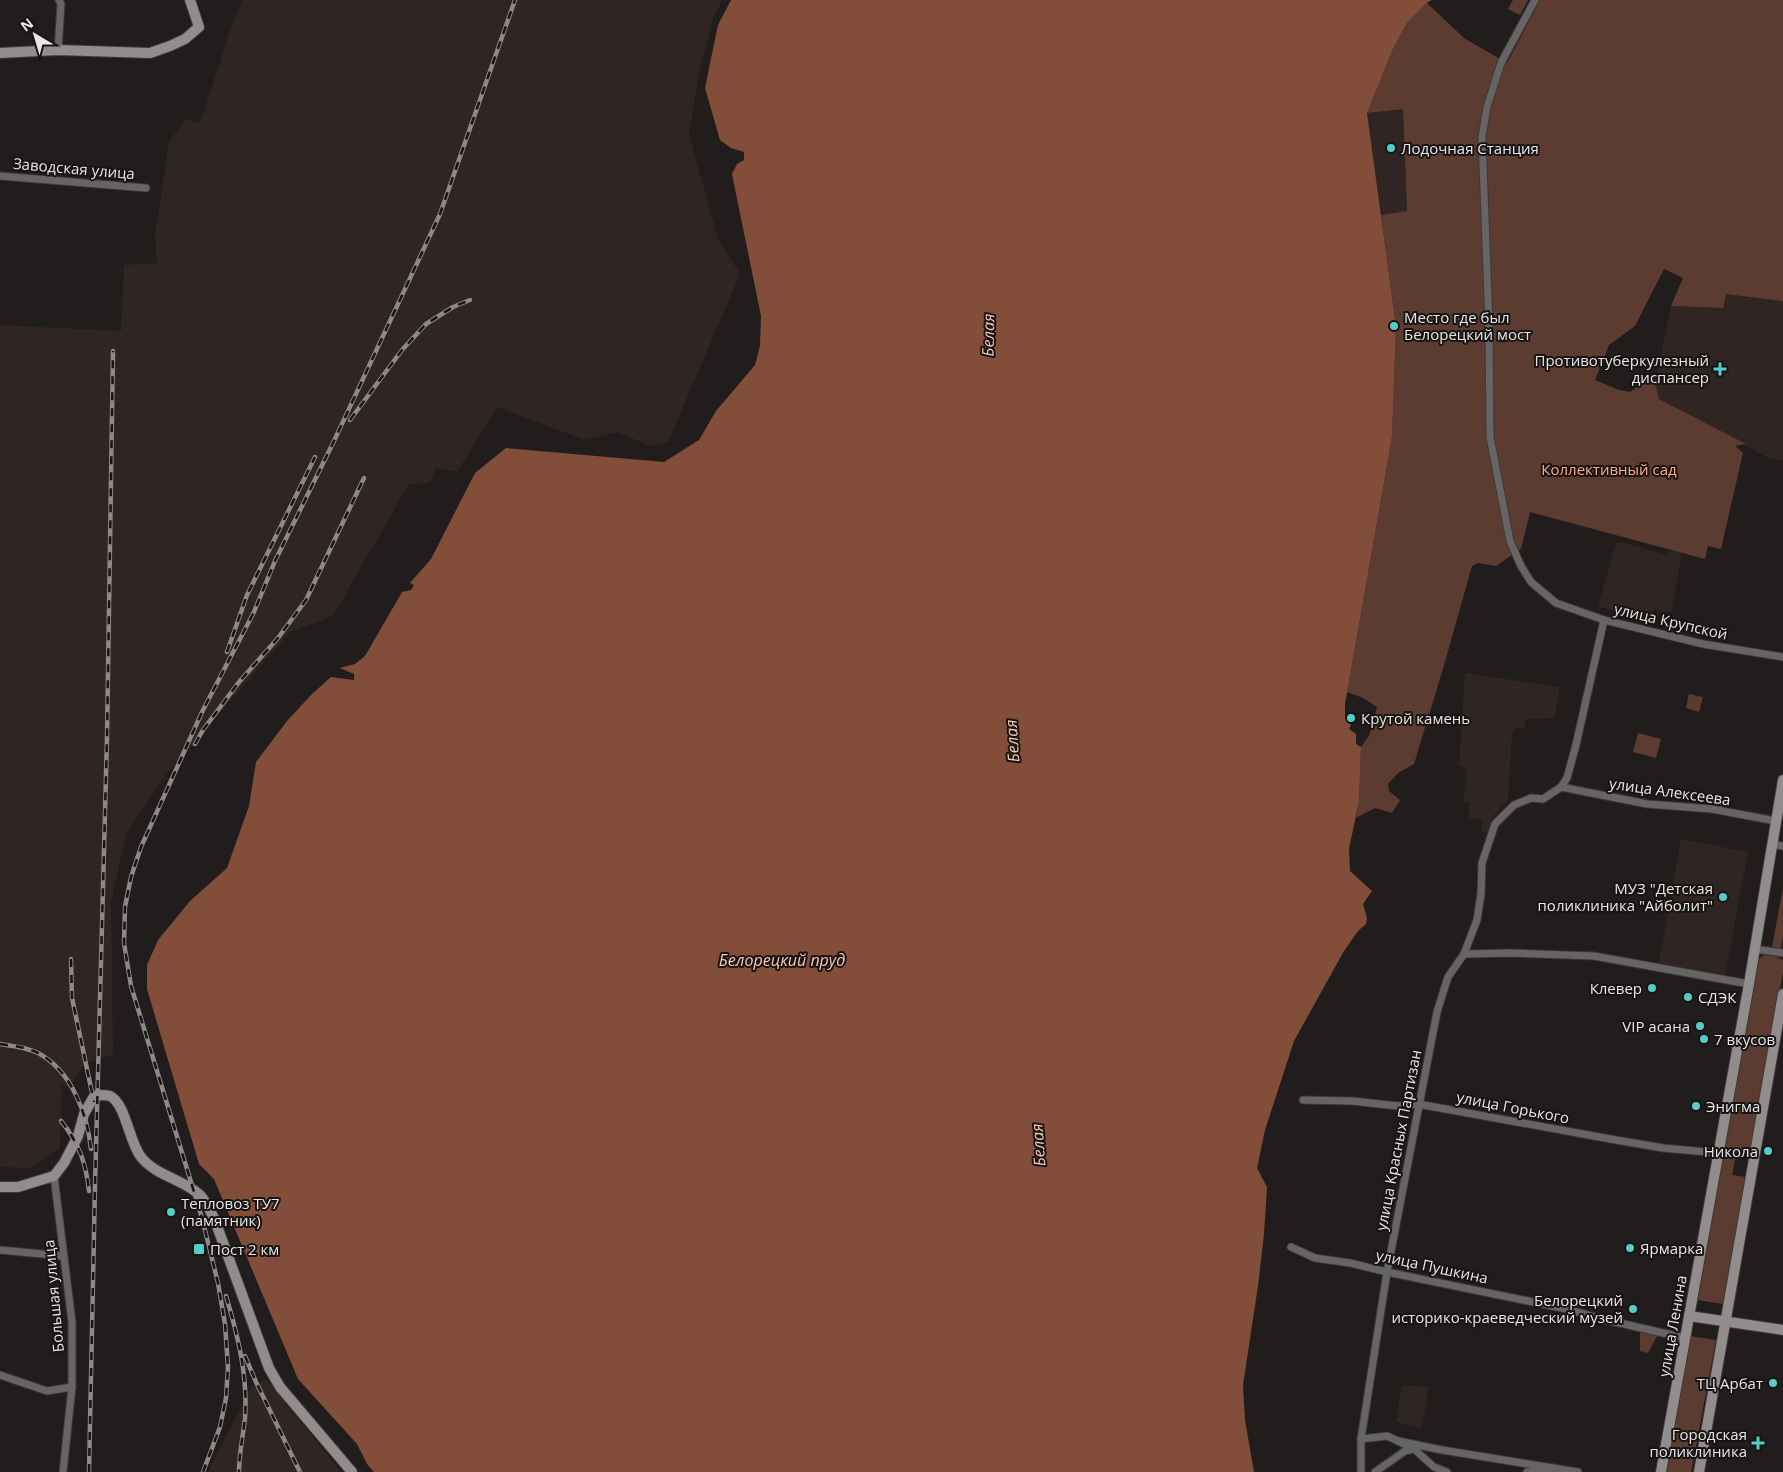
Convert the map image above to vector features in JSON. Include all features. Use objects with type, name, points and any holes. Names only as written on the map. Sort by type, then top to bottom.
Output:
[{"type":"main road","points":[[0,53],[58,50],[150,53],[185,39],[199,27],[190,0]]},
{"type":"main road","name":"улица Ленина","points":[[1660,1472],[1749,984],[1783,780]]},
{"type":"main road","points":[[1699,1472],[1727,1322],[1783,994]]},
{"type":"main road","points":[[0,1187],[18,1187],[54,1176],[64,1163],[76,1141],[84,1114],[93,1098],[98,1095],[110,1096],[120,1106],[132,1142],[141,1158],[152,1168],[180,1182],[200,1195],[214,1218],[269,1368],[280,1386],[352,1472]]},
{"type":"main road","points":[[1688,1316],[1783,1330]]},
{"type":"street","points":[[58,50],[61,4],[59,0]]},
{"type":"street","name":"улица Крупской","points":[[1534,0],[1501,62],[1487,107],[1482,137],[1489,324],[1490,437],[1510,541],[1514,552],[1520,566],[1531,582],[1556,603],[1604,620],[1702,644],[1783,657]]},
{"type":"street","name":"Заводская улица","points":[[0,176],[146,188]]},
{"type":"street","points":[[1561,787],[1567,778],[1576,745],[1604,620]]},
{"type":"street","name":"улица Алексеева","points":[[1561,787],[1648,804],[1712,809],[1776,821]]},
{"type":"street","name":"улица Красных Партизан","points":[[1361,1472],[1361,1438],[1387,1272],[1437,1012],[1448,976],[1464,954],[1477,920],[1481,894],[1482,863],[1495,824],[1514,805],[1531,798],[1543,799],[1561,787]]},
{"type":"street","points":[[1772,844],[1783,846]]},
{"type":"street","points":[[1754,949],[1783,953]]},
{"type":"street","points":[[1464,954],[1510,953],[1594,956],[1749,984]]},
{"type":"street","name":"улица Горького","points":[[1303,1100],[1352,1101],[1398,1106],[1418,1104],[1663,1148],[1718,1153]]},
{"type":"street","name":"Большая улица","points":[[54,1176],[72,1322],[72,1387],[63,1472]]},
{"type":"street","name":"улица Пушкина","points":[[1291,1247],[1315,1258],[1350,1262],[1387,1272],[1567,1309],[1685,1338]]},
{"type":"street","points":[[0,1250],[63,1256]]},
{"type":"street","points":[[0,1374],[47,1391],[72,1387]]},
{"type":"street","points":[[1361,1438],[1386,1436],[1414,1449],[1434,1467],[1447,1472]]},
{"type":"street","points":[[1398,1441],[1578,1472]]},
{"type":"street","points":[[1375,1472],[1405,1451],[1414,1449]]},
{"type":"street","points":[[1527,1472],[1553,1468]]},
{"type":"shaded area","points":[[242,0],[722,0],[713,19],[699,74],[689,134],[718,239],[740,274],[668,442],[650,446],[618,432],[585,440],[497,407],[457,472],[436,468],[429,483],[409,484],[333,616],[290,632],[165,776],[126,834],[111,902],[113,1055],[85,1063],[70,1087],[62,1085],[60,1148],[30,1168],[0,1167],[0,325],[121,331],[124,265],[157,263],[155,237],[169,142],[186,119],[200,123]]},
{"type":"shaded area","points":[[1403,108],[1407,211],[1381,215],[1367,113]]},
{"type":"shaded area","name":"Противотуберкулезный диспансер","points":[[1726,294],[1783,301],[1783,461],[1768,458],[1659,399],[1655,383],[1671,306],[1722,308]]},
{"type":"shaded area","points":[[1616,543],[1624,543],[1668,555],[1669,550],[1682,553],[1671,613],[1654,609],[1650,622],[1598,606]]},
{"type":"shaded area","points":[[1465,673],[1560,687],[1554,718],[1525,719],[1525,728],[1515,728],[1512,733],[1508,800],[1491,819],[1489,833],[1481,832],[1483,820],[1468,818],[1470,803],[1463,802],[1467,769],[1459,765]]},
{"type":"shaded area","points":[[1681,839],[1748,852],[1725,976],[1659,963]]},
{"type":"shaded area","points":[[266,1379],[341,1472],[208,1472],[252,1386]]},
{"type":"shaded area","points":[[1402,1385],[1429,1387],[1422,1428],[1396,1422]]},
{"type":"green space","points":[[1513,0],[1528,0],[1520,15],[1508,9]]},
{"type":"green space","name":"Коллективный сад","points":[[1540,0],[1783,0],[1783,301],[1726,294],[1723,308],[1671,306],[1683,278],[1664,269],[1635,326],[1609,345],[1595,380],[1619,390],[1630,392],[1646,381],[1655,383],[1659,399],[1746,444],[1735,446],[1743,453],[1721,549],[1708,546],[1705,559],[1530,512],[1521,549],[1496,566],[1478,563],[1472,566],[1414,764],[1398,773],[1388,784],[1389,791],[1400,800],[1392,813],[1375,808],[1356,818],[1359,801],[1361,747],[1369,736],[1377,707],[1363,698],[1347,692],[1392,437],[1396,326],[1381,215],[1407,211],[1403,109],[1367,113],[1393,49],[1407,23],[1426,2],[1464,38],[1507,63]]},
{"type":"green space","points":[[1689,694],[1703,697],[1699,712],[1686,708]]},
{"type":"green space","points":[[1638,733],[1661,739],[1656,758],[1633,752]]},
{"type":"green space","points":[[1783,888],[1783,936],[1781,948],[1772,947]]},
{"type":"green space","points":[[1765,955],[1775,956],[1783,960],[1783,972],[1751,1151],[1737,1150],[1732,1175],[1746,1177],[1723,1304],[1698,1300],[1758,959]]},
{"type":"green space","points":[[1640,1332],[1657,1336],[1648,1353],[1640,1351]]},
{"type":"green space","points":[[1690,1336],[1716,1340],[1691,1472],[1667,1472]]},
{"type":"water","name":"Белорецкий пруд","points":[[731,0],[1432,0],[1426,3],[1407,23],[1393,49],[1367,113],[1396,326],[1392,437],[1345,704],[1345,718],[1351,725],[1349,729],[1356,734],[1356,744],[1361,747],[1359,801],[1349,849],[1350,871],[1372,891],[1363,904],[1367,918],[1366,924],[1358,931],[1344,951],[1294,1041],[1265,1130],[1257,1168],[1267,1187],[1264,1234],[1243,1385],[1245,1420],[1254,1472],[374,1472],[367,1464],[357,1444],[298,1379],[214,1179],[199,1164],[147,989],[147,965],[158,940],[190,901],[227,868],[249,806],[256,762],[287,721],[331,677],[354,680],[354,674],[340,668],[355,664],[365,656],[402,592],[411,590],[414,585],[410,583],[431,559],[475,473],[506,448],[664,462],[699,440],[716,411],[755,365],[760,346],[761,316],[732,174],[737,164],[744,160],[744,152],[731,148],[720,140],[705,88],[718,25]]},
{"type":"railway","points":[[203,1472],[220,1427],[226,1398],[228,1367],[225,1324],[218,1283],[202,1218],[131,986],[124,943],[125,907],[131,877],[141,847],[203,710],[254,612],[275,561],[334,441],[440,214],[515,0]]},
{"type":"railway","points":[[350,420],[402,350],[426,324],[453,307],[470,300]]},
{"type":"railway","points":[[89,1472],[107,738],[113,351]]},
{"type":"railway","points":[[227,652],[247,595],[315,457]]},
{"type":"railway","points":[[195,744],[203,730],[239,682],[278,638],[306,600],[364,478]]},
{"type":"railway","points":[[71,959],[72,998],[94,1102]]},
{"type":"railway","points":[[0,1044],[38,1053],[60,1071],[76,1095],[86,1122],[91,1149]]},
{"type":"railway","points":[[61,1121],[73,1137],[81,1154],[89,1191]]},
{"type":"railway","points":[[226,1296],[238,1341],[245,1387],[245,1418],[239,1472]]},
{"type":"railway","points":[[245,1356],[300,1472]]},
{"type":"place","name":"Лодочная Станция","points":[[1391,148]]},
{"type":"place","name":"Место где был Белорецкий мост","points":[[1394,326]]},
{"type":"place","name":"Противотуберкулезный диспансер","points":[[1720,369]]},
{"type":"place","name":"Крутой камень","points":[[1351,718]]},
{"type":"place","name":"МУЗ \"Детская поликлиника \"Айболит\"","points":[[1723,897]]},
{"type":"place","name":"Клевер","points":[[1652,988]]},
{"type":"place","name":"СДЭК","points":[[1688,997]]},
{"type":"place","name":"VIP асана","points":[[1700,1026]]},
{"type":"place","name":"7 вкусов","points":[[1704,1039]]},
{"type":"place","name":"Энигма","points":[[1696,1106]]},
{"type":"place","name":"Никола","points":[[1768,1151]]},
{"type":"place","name":"Тепловоз ТУ7 (памятник)","points":[[171,1212]]},
{"type":"place","name":"Ярмарка","points":[[1630,1248]]},
{"type":"place","name":"Пост 2 км","points":[[199,1249]]},
{"type":"place","name":"Белорецкий историко-краеведческий музей","points":[[1633,1309]]},
{"type":"place","name":"ТЦ Арбат","points":[[1773,1383]]},
{"type":"place","name":"Городская поликлиника","points":[[1758,1443]]},
{"type":"water label","name":"Белая","points":[[988,335]]},
{"type":"water label","name":"Белая","points":[[1012,741]]},
{"type":"water label","name":"Белая","points":[[1038,1145]]}]
